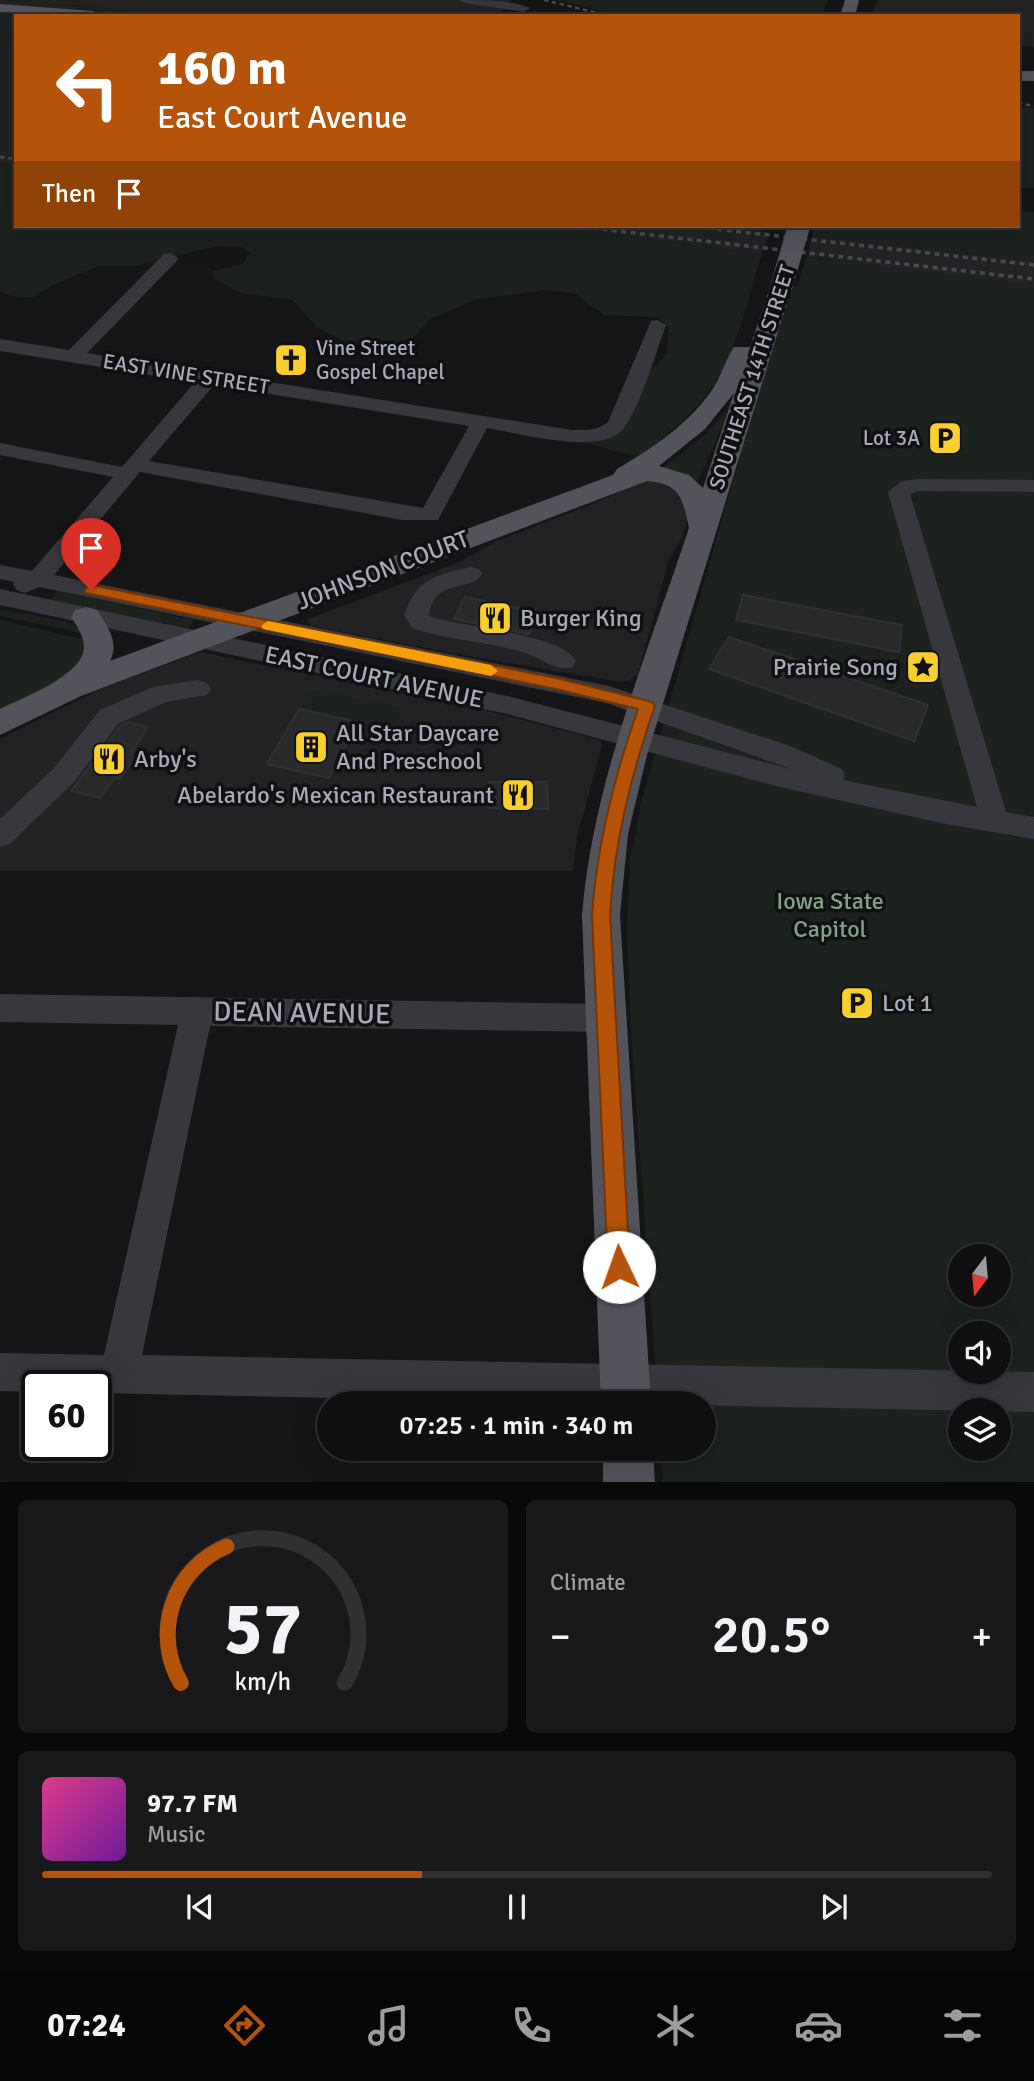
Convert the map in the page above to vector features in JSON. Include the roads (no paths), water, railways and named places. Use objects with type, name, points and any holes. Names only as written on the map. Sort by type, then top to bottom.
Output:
[{"type":"main road","points":[[0,8],[70,14]]},
{"type":"main road","name":"SOUTHEAST 14TH STREET","points":[[625,1391],[605,1018],[601,915],[604,864],[616,802],[703,528],[773,283],[782,228]]},
{"type":"main road","name":"SOUTHEAST 14TH STREET","points":[[612,483],[676,443],[717,402],[740,360],[798,228]]},
{"type":"main road","points":[[612,483],[644,473],[662,473],[677,478],[692,490],[699,502],[703,528]]},
{"type":"main road","name":"JOHNSON COURT","points":[[0,723],[70,688],[564,504],[612,483]]},
{"type":"main road","points":[[70,688],[93,666],[100,647],[100,638],[86,617]]},
{"type":"main road","points":[[628,1461],[629,1482]]},
{"type":"street","points":[[465,0],[524,8]]},
{"type":"street","points":[[75,356],[170,258]]},
{"type":"street","name":"EAST VINE STREET","points":[[0,345],[572,436],[602,434],[618,424],[657,325]]},
{"type":"street","points":[[0,594],[38,579],[209,378]]},
{"type":"street","points":[[0,449],[402,513],[430,515],[481,421]]},
{"type":"street","points":[[995,822],[899,492],[909,486],[1034,486]]},
{"type":"street","name":"EAST COURT AVENUE","points":[[0,572],[569,686],[641,722],[776,776],[1034,828]]},
{"type":"street","points":[[471,574],[444,580],[429,588],[416,615],[420,622],[459,634],[546,649],[564,661]]},
{"type":"street","name":"EAST COURT AVENUE","points":[[0,594],[86,617],[495,702],[641,722]]},
{"type":"street","points":[[0,836],[65,775],[109,716],[162,694],[198,689]]},
{"type":"street","name":"DEAN AVENUE","points":[[0,1008],[605,1018]]},
{"type":"street","points":[[119,1374],[197,1012]]},
{"type":"street","points":[[0,1372],[572,1391]]},
{"type":"street","points":[[716,1393],[1034,1392]]},
{"type":"railway","points":[[544,0],[602,14]]},
{"type":"railway","points":[[1020,103],[1034,106]]},
{"type":"railway","points":[[0,157],[14,159]]},
{"type":"railway","points":[[591,228],[1034,279]]},
{"type":"railway","points":[[707,228],[1034,265]]},
{"type":"place","name":"Vine Street Gospel Chapel","points":[[291,360]]},
{"type":"place","name":"Lot 3A","points":[[945,438]]},
{"type":"place","name":"Burger King","points":[[495,618]]},
{"type":"place","name":"Prairie Song","points":[[923,667]]},
{"type":"place","name":"All Star Daycare And Preschool","points":[[311,747]]},
{"type":"place","name":"Arby's","points":[[109,759]]},
{"type":"place","name":"Abelardo's Mexican Restaurant","points":[[518,795]]},
{"type":"place","name":"Lot 1","points":[[857,1003]]},
{"type":"park label","name":"Iowa State Capitol","points":[[830,915]]}]
